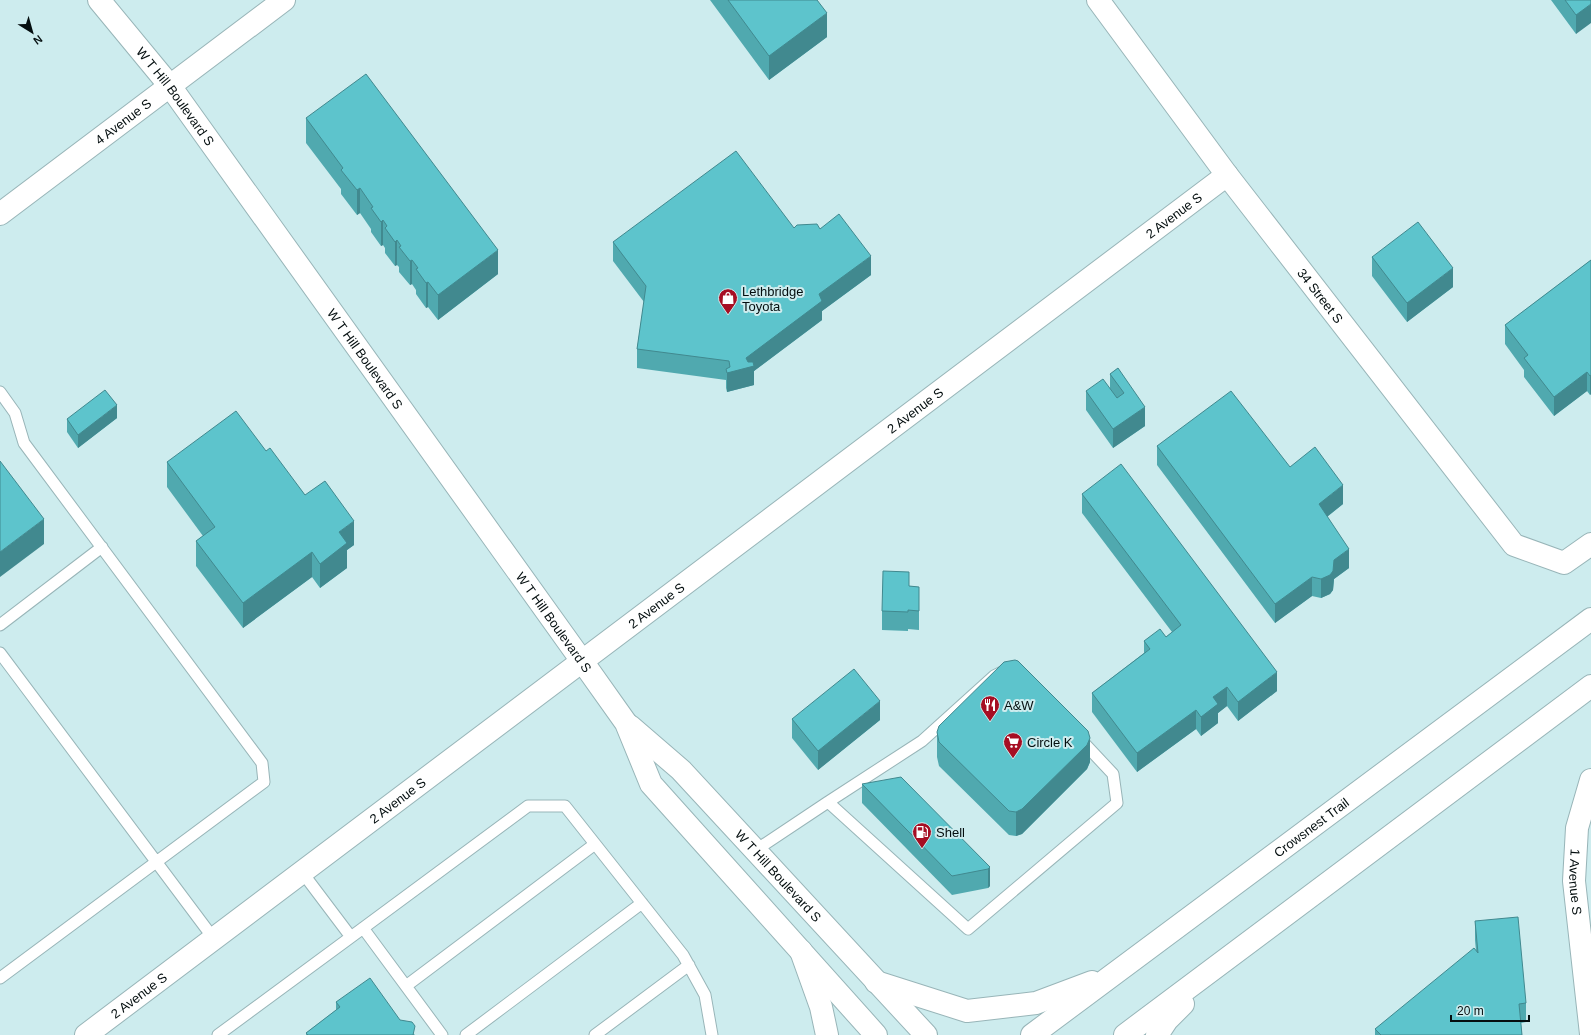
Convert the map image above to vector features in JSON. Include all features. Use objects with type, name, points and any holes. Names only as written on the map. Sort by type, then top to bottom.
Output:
[{"type":"main road","name":"W T Hill Boulevard S","points":[[99,0],[170,86],[626,723],[651,784],[876,1035]]},
{"type":"main road","name":"4 Avenue S","points":[[0,214],[284,0]]},
{"type":"main road","name":"34 Street S","points":[[1098,0],[1227,175],[1514,545],[1564,564],[1591,544]]},
{"type":"main road","name":"2 Avenue S","points":[[86,1035],[1227,175]]},
{"type":"main road","name":"Crowsnest Trail","points":[[1032,1035],[1591,619]]},
{"type":"main road","points":[[1125,1035],[1591,686]]},
{"type":"main road","name":"W T Hill Boulevard S","points":[[626,723],[681,770],[926,1035]]},
{"type":"main road","name":"1 Avenue S","points":[[1591,780],[1577,828],[1574,881],[1591,1034]]},
{"type":"main road","points":[[801,951],[821,1007],[827,1035]]},
{"type":"main road","points":[[1157,1035],[1167,1020],[1230,956]]},
{"type":"main road","points":[[876,982],[967,1011],[1036,1003],[1115,973]]},
{"type":"lane","points":[[0,392],[15,413],[24,443],[262,763],[264,782],[0,978]]},
{"type":"lane","points":[[0,625],[102,547]]},
{"type":"lane","points":[[0,654],[214,939]]},
{"type":"lane","points":[[756,850],[828,802],[922,741],[994,676],[1008,669],[1068,726],[1113,774],[1117,803],[968,928],[828,802]]},
{"type":"lane","points":[[218,1035],[528,806],[565,806],[684,955],[705,995],[712,1035]]},
{"type":"lane","points":[[406,986],[595,844]]},
{"type":"lane","points":[[302,872],[351,937]]},
{"type":"lane","points":[[466,1035],[642,903]]},
{"type":"lane","points":[[363,928],[442,1035]]},
{"type":"lane","points":[[595,1035],[689,965]]},
{"type":"building","points":[[728,0],[817,0],[827,13],[769,56]]},
{"type":"building","points":[[1565,0],[1591,0],[1591,4],[1576,15]]},
{"type":"building","points":[[366,74],[498,250],[438,295],[428,282],[426,283],[416,269],[418,268],[412,260],[410,261],[399,247],[401,246],[397,240],[395,242],[385,228],[387,226],[383,220],[381,222],[371,208],[373,207],[360,188],[357,190],[341,170],[343,168],[306,118]]},
{"type":"building","points":[[736,151],[794,228],[797,225],[817,224],[820,229],[839,214],[871,256],[819,294],[822,301],[746,358],[748,362],[753,362],[754,366],[727,373],[726,369],[730,367],[729,361],[637,349],[646,286],[613,242]]},
{"type":"building","points":[[1418,222],[1453,268],[1407,303],[1372,257]]},
{"type":"building","points":[[1591,260],[1591,375],[1590,376],[1587,372],[1554,397],[1524,358],[1528,355],[1505,325]]},
{"type":"building","points":[[1118,368],[1145,407],[1113,429],[1086,391],[1103,379],[1117,398],[1124,393],[1110,374]]},
{"type":"building","points":[[105,390],[117,405],[78,435],[67,419]]},
{"type":"building","points":[[1231,391],[1290,467],[1315,447],[1343,485],[1319,504],[1349,549],[1334,560],[1333,571],[1330,575],[1321,579],[1312,577],[1275,604],[1157,446]]},
{"type":"building","points":[[236,411],[266,451],[270,448],[305,495],[325,481],[354,521],[339,532],[347,543],[320,564],[312,552],[243,603],[196,541],[215,527],[167,462]]},
{"type":"building","points":[[0,461],[44,519],[0,552]]},
{"type":"building","points":[[1121,464],[1277,672],[1238,702],[1227,687],[1213,697],[1218,704],[1201,717],[1196,710],[1137,753],[1092,693],[1150,649],[1144,641],[1160,629],[1166,637],[1181,625],[1082,494]]},
{"type":"building","points":[[883,571],[909,572],[909,586],[919,587],[919,611],[882,611]]},
{"type":"building","name":"Circle K","points":[[1015,660],[1018,661],[1088,731],[1090,738],[1087,745],[1022,809],[1016,812],[1009,811],[939,742],[937,732],[939,726],[1004,662]]},
{"type":"building","points":[[854,669],[880,701],[818,751],[792,719]]},
{"type":"building","points":[[901,777],[990,867],[988,869],[952,876],[862,784]]},
{"type":"building","points":[[1518,917],[1526,1003],[1519,1004],[1522,1035],[1381,1035],[1375,1029],[1474,948],[1478,953],[1475,921]]},
{"type":"building","points":[[370,978],[400,1020],[412,1022],[415,1026],[413,1035],[308,1035],[306,1033],[340,1007],[336,1002]]},
{"type":"place","name":"Lethbridge Toyota","points":[[728,315]]},
{"type":"place","name":"A&W","points":[[990,722]]},
{"type":"place","name":"Circle K","points":[[1013,759]]},
{"type":"place","name":"Shell","points":[[922,849]]}]
